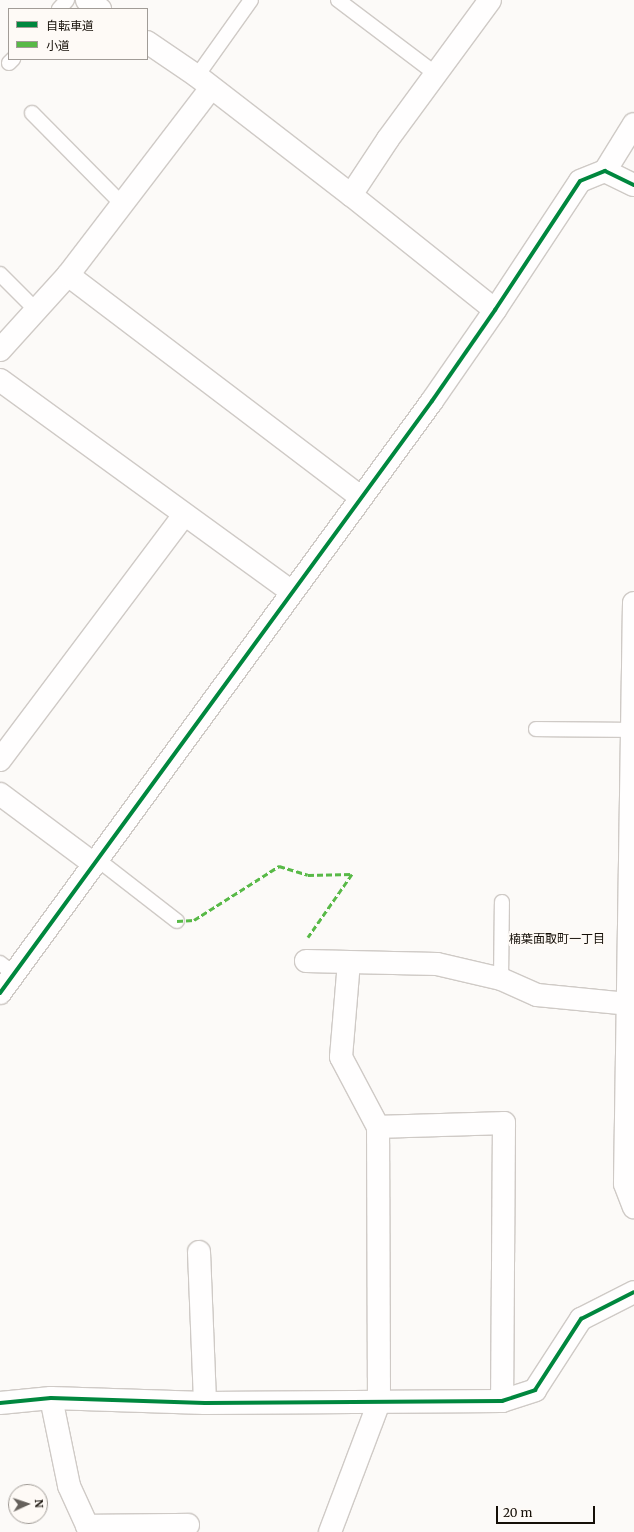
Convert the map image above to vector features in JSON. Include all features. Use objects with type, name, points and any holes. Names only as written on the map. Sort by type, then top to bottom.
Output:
[{"type":"street","points":[[87,0],[99,8]]},
{"type":"street","points":[[351,194],[436,74],[484,2]]},
{"type":"street","points":[[148,43],[204,82],[351,194],[495,310]]},
{"type":"street","points":[[0,350],[68,275],[122,204],[204,82]]},
{"type":"street","points":[[0,993],[7,968],[95,862],[292,592],[495,310],[580,181],[605,171],[634,124]]},
{"type":"street","points":[[605,171],[634,185]]},
{"type":"street","points":[[68,275],[361,497]]},
{"type":"street","points":[[0,380],[292,592]]},
{"type":"street","points":[[0,760],[184,515]]},
{"type":"street","points":[[634,604],[632,820],[625,1184],[634,1207]]},
{"type":"street","points":[[0,794],[95,862]]},
{"type":"street","points":[[306,961],[437,964],[501,979],[537,995],[628,1004]]},
{"type":"street","points":[[330,1532],[379,1402],[378,1127],[341,1057],[349,962]]},
{"type":"street","points":[[378,1127],[504,1123],[502,1401]]},
{"type":"street","points":[[199,1252],[205,1403]]},
{"type":"street","points":[[0,1403],[51,1398],[205,1403],[502,1401],[536,1390],[582,1320],[634,1292]]},
{"type":"street","points":[[51,1398],[69,1486],[89,1529],[188,1525]]},
{"type":"lane","points":[[60,8],[67,0]]},
{"type":"lane","points":[[204,82],[251,0]]},
{"type":"lane","points":[[338,0],[436,74]]},
{"type":"lane","points":[[32,113],[122,204]]},
{"type":"lane","points":[[0,274],[36,310]]},
{"type":"lane","points":[[536,730],[632,730]]},
{"type":"lane","points":[[95,862],[177,921]]},
{"type":"lane","points":[[501,979],[502,902]]},
{"type":"marked path","points":[[177,921],[194,920],[279,866],[308,875],[352,874],[308,937]]},
{"type":"cycle path","points":[[0,993],[432,401],[495,310],[580,181],[605,171],[634,185]]},
{"type":"cycle path","points":[[0,1403],[51,1398],[205,1403],[502,1401],[535,1390],[581,1319],[634,1292]]},
{"type":"district","name":"楠葉面取町一丁目","points":[[557,939]]}]
